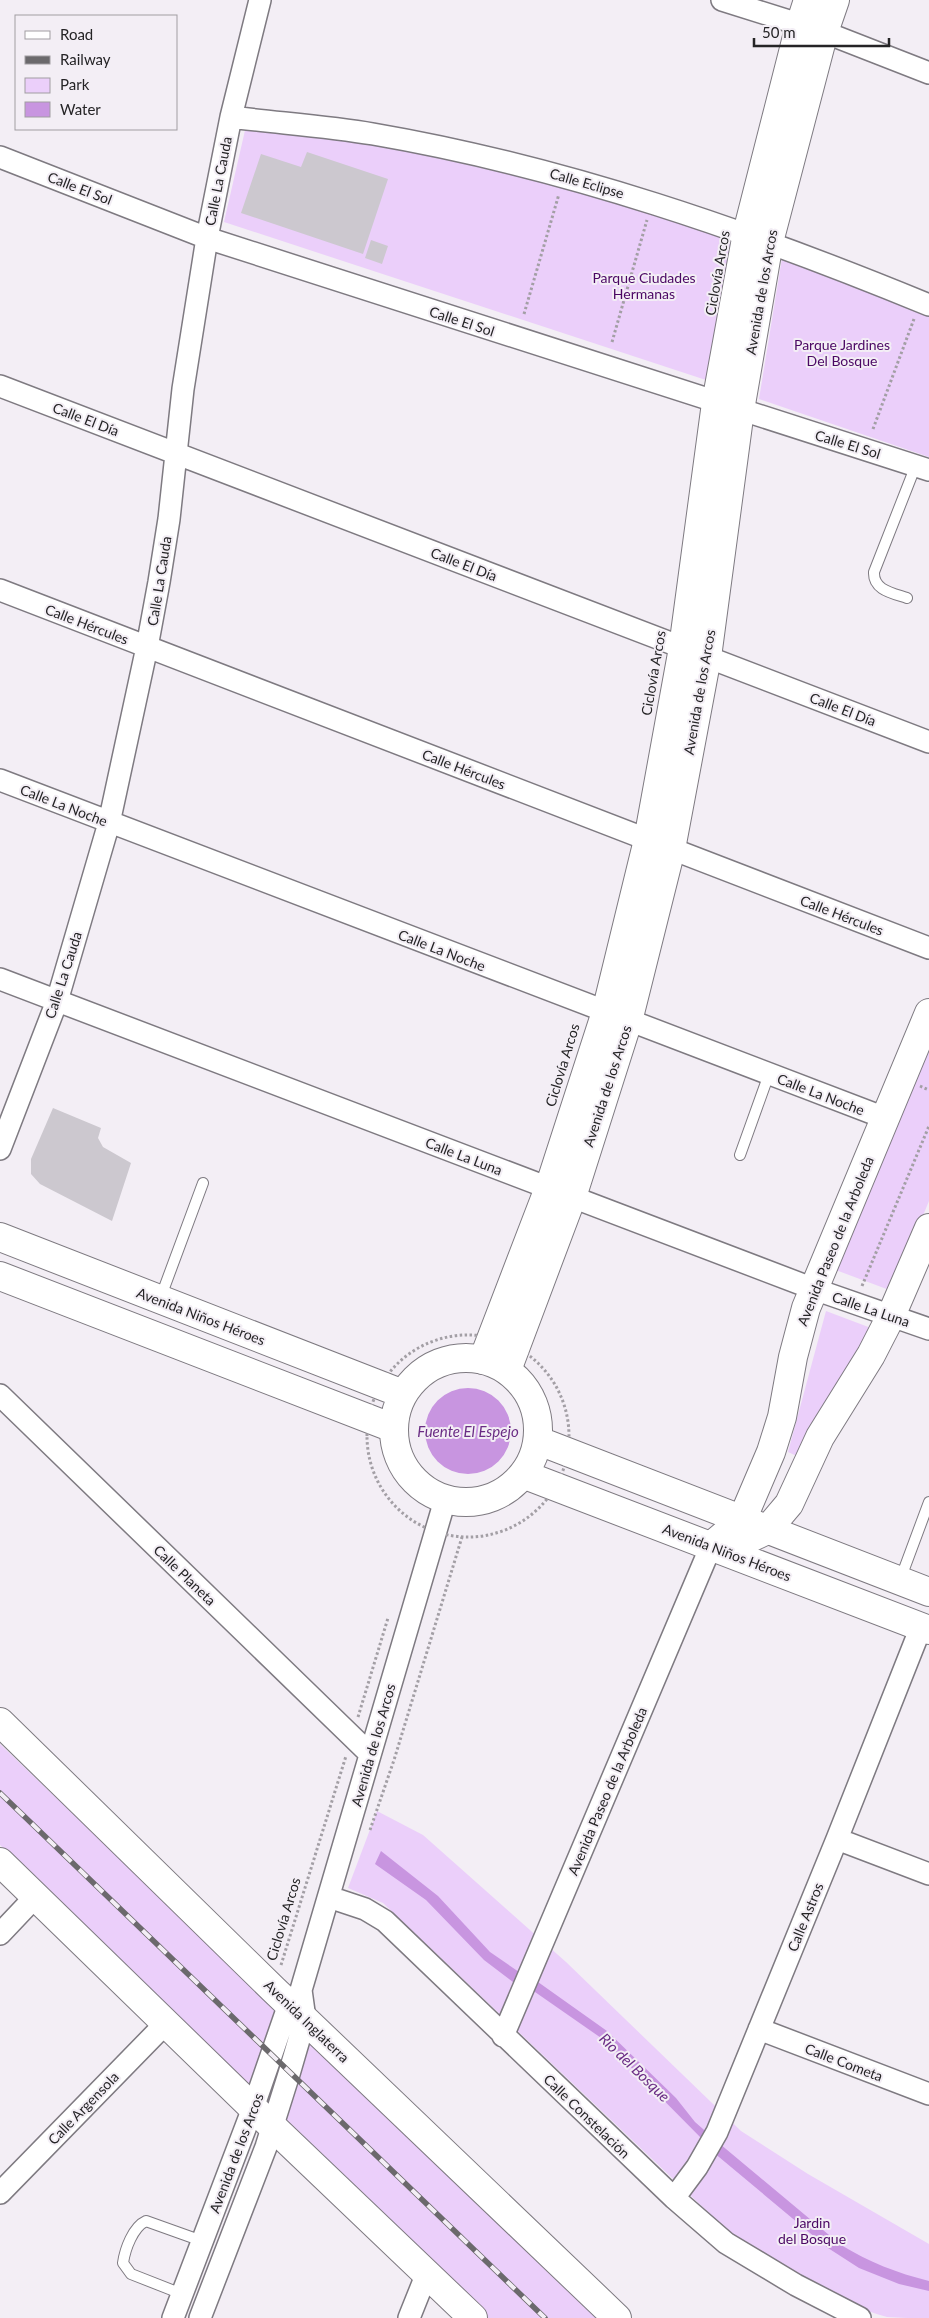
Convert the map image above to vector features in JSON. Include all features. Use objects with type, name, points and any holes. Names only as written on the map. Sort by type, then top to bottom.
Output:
[{"type":"street","name":"Calle La Cauda","points":[[0,1149],[57,1001],[109,823],[148,647],[169,519],[175,453],[187,362],[207,238],[231,117],[260,0]]},
{"type":"street","points":[[722,0],[811,19],[929,74]]},
{"type":"street","name":"Avenida de los Arcos","points":[[494,1346],[560,1192],[617,1016],[659,844],[695,653],[728,407],[758,238],[811,19],[835,0]]},
{"type":"street","name":"Calle Eclipse","points":[[231,117],[373,134],[532,168],[655,203],[758,238],[923,308]]},
{"type":"street","name":"Calle El Sol","points":[[0,157],[207,238],[728,407],[923,468]]},
{"type":"street","name":"Calle El Día","points":[[0,386],[929,742]]},
{"type":"street","name":"Calle Hércules","points":[[0,590],[929,948]]},
{"type":"street","name":"Calle La Noche","points":[[0,780],[885,1118]]},
{"type":"street","name":"Calle La Luna","points":[[0,979],[814,1289],[929,1330]]},
{"type":"street","name":"Avenida Paseo de la Arboleda","points":[[754,1525],[806,1308],[929,1013]]},
{"type":"street","name":"Avenida Paseo de la Arboleda","points":[[503,2036],[711,1546],[754,1525],[789,1504],[820,1437],[871,1355],[891,1316],[929,1228]]},
{"type":"street","name":"Avenida Niños Héroes","points":[[0,1237],[391,1390]]},
{"type":"street","points":[[0,1276],[393,1428]]},
{"type":"street","points":[[494,1346],[525,1387],[536,1409],[539,1425],[539,1442],[535,1455],[525,1475],[502,1494],[484,1501],[464,1503],[445,1500],[420,1486],[402,1464],[395,1447],[393,1428],[398,1406],[391,1390],[442,1362],[462,1358],[494,1346]]},
{"type":"street","name":"Calle Planeta","points":[[0,1395],[370,1754]]},
{"type":"street","points":[[539,1442],[929,1592]]},
{"type":"street","name":"Avenida Niños Héroes","points":[[525,1475],[925,1628]]},
{"type":"street","name":"Avenida de los Arcos","points":[[200,2318],[263,2117],[292,2000],[328,1897],[370,1754],[425,1528],[445,1500]]},
{"type":"street","name":"Calle Astros","points":[[674,2198],[697,2167],[717,2132],[925,1628]]},
{"type":"street","name":"Avenida Inglaterra","points":[[0,1722],[292,2000],[617,2318]]},
{"type":"street","points":[[837,1839],[929,1874]]},
{"type":"street","points":[[0,1862],[473,2318]]},
{"type":"street","points":[[0,1934],[36,1896]]},
{"type":"street","name":"Calle Constelación","points":[[328,1897],[365,1908],[385,1921],[674,2198],[726,2243],[796,2286],[860,2318]]},
{"type":"street","name":"Calle Argensola","points":[[0,2193],[166,2023]]},
{"type":"street","name":"Calle Cometa","points":[[759,2029],[929,2094]]},
{"type":"street","name":"Avenida de los Arcos","points":[[173,2318],[202,2241],[263,2117]]},
{"type":"street","points":[[409,2318],[427,2273]]},
{"type":"lane","points":[[907,598],[876,585],[874,572],[923,468]]},
{"type":"lane","points":[[740,1155],[769,1074]]},
{"type":"lane","points":[[160,1300],[203,1183]]},
{"type":"lane","points":[[900,1580],[929,1502]]},
{"type":"lane","points":[[182,2294],[131,2274],[123,2263],[124,2256],[136,2229],[140,2223],[146,2221],[202,2241]]},
{"type":"path","points":[[524,314],[560,191]]},
{"type":"path","points":[[612,342],[648,216]]},
{"type":"path","points":[[873,429],[923,308]]},
{"type":"path","points":[[855,1303],[929,1126]]},
{"type":"path","points":[[458,1336],[494,1346],[545,1371],[559,1392],[567,1416],[568,1453],[564,1470],[556,1487],[531,1516],[510,1529],[486,1536],[470,1537],[425,1528],[390,1501],[375,1478],[369,1459],[366,1439],[367,1418],[391,1390],[394,1366],[412,1351],[434,1341],[458,1336]]},
{"type":"path","points":[[414,1532],[425,1528]]},
{"type":"path","name":"Ciclovía Arcos","points":[[292,2000],[352,1737],[389,1614]]},
{"type":"green space","name":"Parque Ciudades Hermanas","points":[[246,126],[381,145],[595,194],[734,239],[709,381],[224,222]]},
{"type":"green space","name":"Parque Jardines Del Bosque","points":[[783,252],[929,312],[929,457],[759,399]]},
{"type":"green space","points":[[929,1041],[929,1201],[892,1291],[833,1269]]},
{"type":"green space","points":[[826,1311],[871,1328],[799,1457],[788,1452]]},
{"type":"green space","points":[[0,1744],[599,2318],[487,2318],[0,1845]]},
{"type":"green space","name":"Jardin del Bosque","points":[[377,1811],[423,1835],[566,1962],[741,2131],[808,2174],[929,2244],[929,2318],[887,2317],[846,2302],[806,2282],[732,2235],[383,1903],[348,1888]]},
{"type":"water","name":"Fuente El Espejo","points":[[468,1388],[485,1391],[499,1400],[508,1414],[511,1431],[508,1448],[499,1462],[485,1471],[468,1474],[451,1471],[437,1462],[428,1448],[425,1431],[428,1414],[437,1400],[451,1391]]},
{"type":"water","points":[[381,1851],[438,1896],[490,1952],[519,1972],[520,1979],[513,1982],[484,1960],[426,1900],[375,1864]]},
{"type":"water","name":"Rio del Bosque","points":[[538,1982],[607,2031],[676,2098],[695,2122],[711,2136],[707,2144],[604,2040],[535,1992],[529,1984]]},
{"type":"water","points":[[720,2144],[841,2245],[862,2257],[884,2266],[929,2281],[929,2291],[899,2284],[859,2268],[828,2248],[713,2152]]},
{"type":"building","points":[[307,152],[388,179],[363,254],[241,213],[261,154],[301,167]]},
{"type":"building","points":[[371,240],[388,246],[382,264],[365,258]]},
{"type":"building","points":[[53,1108],[101,1128],[98,1138],[103,1147],[131,1163],[112,1221],[40,1184],[31,1174],[31,1159]]},
{"type":"railway","points":[[0,1793],[545,2318]]}]
